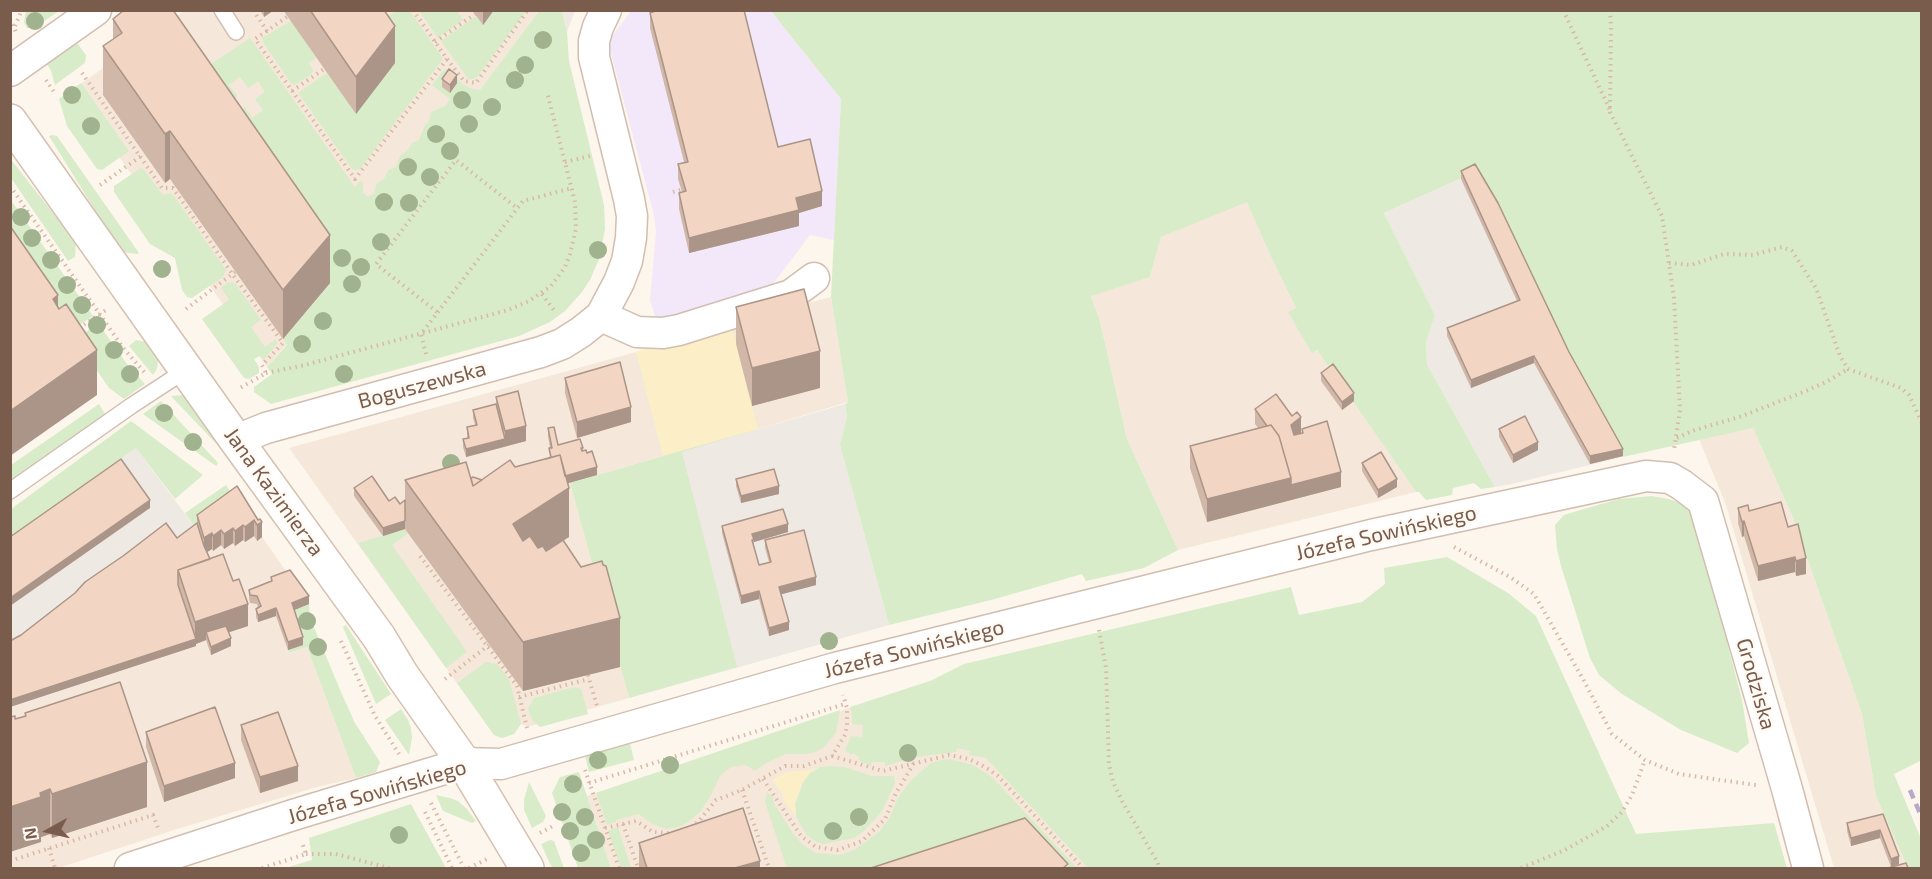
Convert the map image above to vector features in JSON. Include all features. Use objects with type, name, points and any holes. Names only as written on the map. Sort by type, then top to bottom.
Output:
[{"type":"street","points":[[10,71],[96,10]]},
{"type":"street","name":"Boguszewska","points":[[236,440],[266,428],[541,352],[562,344],[601,316],[627,261],[632,216],[594,57],[594,41],[606,10]]},
{"type":"street","name":"Jana Kazimierza","points":[[10,121],[379,637],[402,675],[464,763],[527,868]]},
{"type":"street","points":[[601,316],[637,332],[663,333],[791,295],[814,278]]},
{"type":"street","name":"Józefa Sowińskiego","points":[[130,868],[464,763],[501,764],[835,668],[1371,535],[1646,476],[1670,478]]},
{"type":"street","name":"Grodziska","points":[[1670,478],[1703,501],[1808,868]]},
{"type":"lane","points":[[222,10],[236,32]]},
{"type":"lane","points":[[10,491],[186,370]]},
{"type":"path","points":[[14,27],[22,10]]},
{"type":"path","points":[[253,10],[267,31]]},
{"type":"path","points":[[412,10],[464,81],[476,83],[528,10]]},
{"type":"path","points":[[1563,10],[1610,112],[1662,216],[1674,298],[1680,410],[1670,478]]},
{"type":"path","points":[[1610,10],[1610,112]]},
{"type":"path","points":[[435,42],[475,14]]},
{"type":"path","points":[[288,16],[255,39],[355,180],[447,59]]},
{"type":"path","points":[[292,91],[324,69]]},
{"type":"path","points":[[82,72],[162,188],[172,188],[283,343],[262,365],[266,373]]},
{"type":"path","points":[[240,388],[266,373],[305,365],[508,310],[542,294],[559,277],[574,242],[576,229],[572,188],[548,92]]},
{"type":"path","points":[[565,162],[597,154]]},
{"type":"path","points":[[100,185],[142,156]]},
{"type":"path","points":[[437,312],[375,264],[456,160],[518,208]]},
{"type":"path","points":[[421,334],[523,201],[572,188]]},
{"type":"path","points":[[674,192],[681,190]]},
{"type":"path","points":[[1669,263],[1691,265],[1724,254],[1753,255],[1782,247],[1792,251],[1816,288],[1840,356],[1848,369],[1901,388],[1909,395],[1922,423]]},
{"type":"path","points":[[186,309],[234,273]]},
{"type":"path","points":[[542,294],[558,316]]},
{"type":"path","points":[[73,333],[105,310]]},
{"type":"path","points":[[421,334],[428,361]]},
{"type":"path","points":[[1676,438],[1806,391],[1848,369]]},
{"type":"path","points":[[1454,547],[1510,577],[1534,594],[1612,734],[1646,760],[1679,774],[1787,789]]},
{"type":"path","points":[[420,556],[517,686],[528,735]]},
{"type":"path","points":[[1100,633],[1106,668],[1109,764],[1113,782],[1159,868]]},
{"type":"path","points":[[444,679],[488,646]]},
{"type":"path","points":[[519,697],[589,677],[599,716]]},
{"type":"path","points":[[589,783],[846,706],[845,735],[832,756]]},
{"type":"path","points":[[688,829],[699,821],[716,800],[742,790],[785,766],[804,766],[832,756],[883,771],[949,754],[985,766],[998,776],[1083,868]]},
{"type":"path","points":[[1521,868],[1565,850],[1606,826],[1622,812],[1632,795],[1646,760]]},
{"type":"path","points":[[763,779],[801,836],[816,847],[838,850],[862,841],[885,819],[896,793],[914,763]]},
{"type":"path","points":[[583,764],[619,868]]},
{"type":"path","points":[[742,790],[769,868]]},
{"type":"path","points":[[428,798],[464,868]]},
{"type":"path","points":[[425,812],[452,868]]},
{"type":"path","points":[[10,861],[153,815],[159,833]]},
{"type":"path","points":[[605,828],[636,821],[653,832],[675,833]]},
{"type":"path","points":[[624,824],[638,868]]},
{"type":"path","points":[[537,834],[555,825]]},
{"type":"path","points":[[300,836],[306,854]]},
{"type":"path","points":[[49,848],[55,868]]},
{"type":"path","points":[[263,868],[306,854],[336,854],[389,868]]},
{"type":"path","points":[[469,868],[490,858]]},
{"type":"shaded area","points":[[184,11],[539,11],[438,147],[283,339],[287,344],[267,367],[72,90]]},
{"type":"shaded area","points":[[562,11],[575,11],[567,32]]},
{"type":"shaded area","points":[[631,11],[771,11],[841,99],[834,240],[810,235],[773,284],[759,295],[658,326],[650,300],[656,232],[654,215],[608,42]]},
{"type":"shaded area","points":[[1475,172],[1569,360],[1623,457],[1495,487],[1427,364],[1426,342],[1435,315],[1384,213]]},
{"type":"shaded area","points":[[1247,201],[1296,308],[1289,312],[1312,354],[1317,350],[1416,492],[1178,550],[1127,439],[1100,321],[1091,295],[1150,277],[1161,237]]},
{"type":"shaded area","points":[[831,297],[848,402],[758,429],[731,323]]},
{"type":"shaded area","points":[[636,352],[663,456],[570,483],[629,698],[527,727],[521,724],[514,734],[502,738],[494,735],[289,448]]},
{"type":"shaded area","points":[[845,404],[847,417],[840,445],[889,625],[629,698],[682,451]]},
{"type":"shaded area","points":[[1753,428],[1793,518],[1862,714],[1876,796],[1908,868],[1834,868],[1726,505],[1699,439]]},
{"type":"shaded area","points":[[136,448],[197,530],[178,593],[196,646],[11,708],[10,536]]},
{"type":"shaded area","points":[[237,501],[309,604],[292,612],[303,645],[288,650],[289,653],[307,647],[356,778],[317,787],[174,830],[59,868],[11,868],[10,708],[195,646],[204,554]]},
{"type":"shaded area","points":[[930,681],[1097,868],[611,868],[587,796]]},
{"type":"green space","points":[[26,10],[59,11],[34,28],[27,28],[24,22]]},
{"type":"green space","points":[[396,11],[410,11],[442,60],[360,169],[355,170],[352,169],[299,94],[327,73],[357,113],[370,28]]},
{"type":"green space","points":[[419,11],[457,11],[463,20],[438,38]]},
{"type":"green space","points":[[494,11],[526,11],[477,77],[469,80],[441,41],[476,16],[483,25]]},
{"type":"green space","points":[[539,11],[562,11],[567,32],[569,61],[604,205],[605,229],[599,259],[582,292],[565,311],[550,322],[519,336],[271,404],[254,392],[254,387],[272,374],[267,367],[287,345],[283,339],[330,283],[187,80],[250,38],[355,187],[361,180],[363,193],[368,197],[374,193],[377,183],[384,179],[388,170],[396,167],[400,156],[412,143],[419,140],[431,112],[445,106],[450,99],[432,85],[443,71],[449,68],[462,84],[480,90]],"holes":[[[240,77],[248,88],[258,81],[265,92],[255,99],[263,110],[252,118],[245,107],[234,114],[227,104],[237,96],[229,85]]]},
{"type":"green space","points":[[771,11],[1921,11],[1922,763],[1920,761],[1894,774],[1921,839],[1921,868],[1908,868],[1876,796],[1862,714],[1793,518],[1753,428],[1623,457],[1569,360],[1475,172],[1384,213],[1435,315],[1426,342],[1427,364],[1495,487],[1481,489],[1474,483],[1453,488],[1452,495],[1426,500],[1419,492],[1416,492],[1317,350],[1312,354],[1288,312],[1296,308],[1247,202],[1161,237],[1150,277],[1091,296],[1100,321],[1127,439],[1178,550],[1144,568],[1086,581],[1082,574],[995,599],[889,625],[840,445],[847,417],[845,404],[848,402],[831,297],[841,99]]},
{"type":"green space","points":[[291,21],[316,58],[309,63],[313,70],[311,75],[294,85],[262,38]]},
{"type":"green space","points":[[77,43],[86,55],[85,63],[55,85],[47,64]]},
{"type":"green space","points":[[81,83],[129,151],[102,170],[97,169],[67,126],[59,99]]},
{"type":"green space","points":[[49,136],[57,136],[139,253],[121,252]]},
{"type":"green space","points":[[12,161],[76,242],[75,257],[68,261],[11,178],[10,162]]},
{"type":"green space","points":[[141,168],[163,195],[170,193],[174,196],[226,270],[223,277],[192,298],[187,297],[182,290],[175,258],[150,244],[114,192],[114,186]]},
{"type":"green space","points":[[10,199],[93,316],[73,329],[11,248]]},
{"type":"green space","points":[[228,282],[235,283],[261,320],[251,327],[265,347],[275,340],[278,343],[263,360],[260,356],[254,359],[259,367],[259,373],[249,379],[244,378],[202,319],[229,300],[221,288]]},
{"type":"green space","points":[[98,323],[127,364],[145,384],[124,399],[109,388],[78,343],[79,337]]},
{"type":"green space","points":[[731,323],[758,429],[682,452],[737,667],[629,698],[570,483],[663,456],[636,352]]},
{"type":"green space","points":[[136,340],[152,343],[159,353],[157,369],[153,375],[129,346]]},
{"type":"green space","points":[[171,396],[190,397],[225,442],[225,453]]},
{"type":"green space","points":[[161,401],[218,463],[216,466],[143,414]]},
{"type":"green space","points":[[99,404],[105,414],[12,479],[11,465]]},
{"type":"green space","points":[[131,421],[203,475],[175,499],[136,448],[11,536],[11,509]]},
{"type":"green space","points":[[226,485],[237,501],[197,530],[185,513]]},
{"type":"green space","points":[[1652,496],[1673,500],[1688,507],[1702,539],[1716,582],[1728,646],[1742,700],[1749,743],[1737,753],[1681,730],[1622,694],[1599,675],[1590,658],[1561,566],[1555,525],[1564,515],[1584,509],[1619,499]]},
{"type":"green space","points":[[405,529],[408,533],[392,545],[467,652],[446,668],[358,543]]},
{"type":"green space","points":[[1447,557],[1508,593],[1536,616],[1636,834],[1774,823],[1787,868],[1088,868],[986,758],[969,755],[970,751],[957,748],[956,752],[916,757],[885,766],[885,762],[872,762],[871,766],[845,750],[851,736],[862,737],[863,725],[852,724],[850,707],[930,681],[964,664],[1291,587],[1299,615],[1362,602],[1385,584],[1384,568]]},
{"type":"green space","points":[[309,604],[310,618],[341,692],[355,723],[380,762],[376,772],[356,778],[307,647],[289,653],[288,650],[303,644],[292,611]]},
{"type":"green space","points":[[346,625],[391,694],[376,704],[343,627]]},
{"type":"green space","points":[[486,662],[497,664],[509,679],[521,724],[514,734],[502,738],[494,735],[457,683]]},
{"type":"green space","points":[[575,687],[581,689],[588,714],[540,727],[532,720],[528,708],[534,698]]},
{"type":"green space","points":[[401,709],[411,728],[409,755],[385,720]]},
{"type":"green space","points":[[840,710],[836,733],[823,748],[806,754],[786,754],[755,771],[746,765],[731,767],[720,776],[700,812],[679,827],[666,829],[652,824],[639,814],[616,820],[607,825],[596,793]]},
{"type":"green space","points":[[629,739],[634,760],[589,772],[584,752]]},
{"type":"green space","points":[[950,759],[973,765],[993,778],[1077,868],[787,868],[765,802],[767,792],[774,799],[774,804],[802,844],[816,853],[840,855],[856,849],[879,832],[889,819],[898,798],[912,779],[931,763]]},
{"type":"green space","points":[[820,767],[844,767],[872,776],[894,776],[895,783],[882,811],[864,831],[854,838],[824,844],[816,842],[806,834],[796,817],[795,804],[803,782],[810,773]]},
{"type":"green space","points":[[579,772],[611,868],[578,868],[552,793],[560,777]]},
{"type":"green space","points":[[529,782],[546,816],[543,822],[532,828],[524,810]]},
{"type":"green space","points":[[436,795],[458,801],[476,821],[472,823],[443,811]]},
{"type":"green space","points":[[411,804],[446,868],[285,868],[312,860],[309,838]]},
{"type":"green space","points":[[618,827],[631,868],[621,868],[608,831]]},
{"type":"green space","points":[[550,840],[554,841],[564,868],[552,868],[541,844]]},
{"type":"sand","points":[[731,323],[758,429],[663,456],[636,352]]},
{"type":"sand","points":[[820,767],[810,773],[803,782],[795,804],[796,817],[772,780],[787,772]]},
{"type":"building","points":[[124,10],[173,10],[330,235],[283,290],[170,131],[165,134],[103,46],[122,33],[113,19]]},
{"type":"building","points":[[310,10],[384,10],[395,26],[356,77]]},
{"type":"building","points":[[658,10],[744,10],[778,147],[810,139],[822,191],[796,198],[799,210],[689,238],[679,193],[686,191],[678,164],[688,162],[650,13]]},
{"type":"building","points":[[449,69],[457,75],[450,85],[442,79]]},
{"type":"building","points":[[1475,164],[1498,203],[1569,352],[1623,449],[1590,456],[1534,356],[1471,380],[1447,328],[1520,300],[1461,171]]},
{"type":"building","points":[[10,226],[58,295],[53,299],[59,309],[66,304],[97,350],[10,411]]},
{"type":"building","points":[[804,289],[820,351],[752,368],[736,307]]},
{"type":"building","points":[[620,362],[631,407],[577,422],[565,378]]},
{"type":"building","points":[[1333,364],[1354,393],[1342,402],[1321,373]]},
{"type":"building","points":[[518,391],[526,426],[505,431],[496,397]]},
{"type":"building","points":[[1276,394],[1292,416],[1297,412],[1301,417],[1291,425],[1294,435],[1303,433],[1302,429],[1327,421],[1341,472],[1291,485],[1279,436],[1271,425],[1267,426],[1255,409]]},
{"type":"building","points":[[496,404],[505,439],[466,449],[463,439],[469,438],[467,427],[477,425],[473,410]]},
{"type":"building","points":[[1525,416],[1538,442],[1513,455],[1499,429]]},
{"type":"building","points":[[1271,425],[1279,436],[1291,478],[1207,499],[1190,446]]},
{"type":"building","points":[[554,427],[558,445],[580,439],[582,451],[586,450],[587,453],[592,451],[597,467],[565,476],[560,455],[546,459],[551,457],[549,448],[552,448],[548,428]]},
{"type":"building","points":[[1381,452],[1397,479],[1378,490],[1362,463]]},
{"type":"building","points":[[560,455],[569,488],[513,524],[523,541],[530,536],[538,548],[543,546],[546,551],[563,540],[581,567],[602,561],[606,566],[620,618],[523,642],[405,480],[466,462],[473,486],[510,460],[515,467]]},
{"type":"building","points":[[121,459],[150,500],[10,598],[10,537]]},
{"type":"building","points":[[774,469],[779,486],[741,496],[736,479]]},
{"type":"building","points":[[372,476],[389,501],[395,497],[400,504],[405,500],[405,521],[383,528],[354,488]]},
{"type":"building","points":[[471,478],[482,480],[473,486]]},
{"type":"building","points":[[237,486],[258,520],[262,522],[257,525],[254,520],[235,531],[233,528],[224,534],[221,530],[213,536],[212,533],[204,538],[197,515]]},
{"type":"building","points":[[1781,502],[1788,527],[1798,524],[1806,558],[1796,561],[1795,557],[1758,566],[1738,508],[1748,505],[1749,511]]},
{"type":"building","points":[[783,509],[788,524],[752,534],[759,565],[771,562],[765,540],[804,530],[816,577],[779,587],[789,622],[769,628],[759,591],[741,596],[722,526]]},
{"type":"building","points":[[166,523],[177,538],[197,523],[210,559],[178,570],[178,585],[196,639],[10,700],[10,641],[21,635],[75,593],[85,582]]},
{"type":"building","points":[[223,554],[233,581],[239,579],[248,604],[195,622],[178,570]]},
{"type":"building","points":[[290,570],[309,596],[292,603],[303,637],[288,642],[276,608],[258,615],[256,609],[261,606],[257,596],[250,595],[249,590],[272,581],[271,577]]},
{"type":"building","points":[[226,626],[231,638],[211,647],[206,632]]},
{"type":"building","points":[[120,682],[147,762],[52,794],[50,789],[40,793],[41,797],[10,807],[10,717],[15,716],[15,719],[26,716],[25,713]]},
{"type":"building","points":[[215,707],[235,763],[164,786],[146,732]]},
{"type":"building","points":[[278,712],[298,766],[260,777],[241,725]]},
{"type":"building","points":[[743,808],[760,861],[735,868],[647,868],[639,843]]},
{"type":"building","points":[[1883,814],[1899,856],[1891,859],[1880,830],[1851,838],[1847,823]]},
{"type":"building","points":[[1025,818],[1068,864],[1063,868],[871,868]]},
{"type":"building","points":[[1906,863],[1908,868],[1888,868]]},
{"type":"railway","points":[[1910,790],[1922,818]]}]
